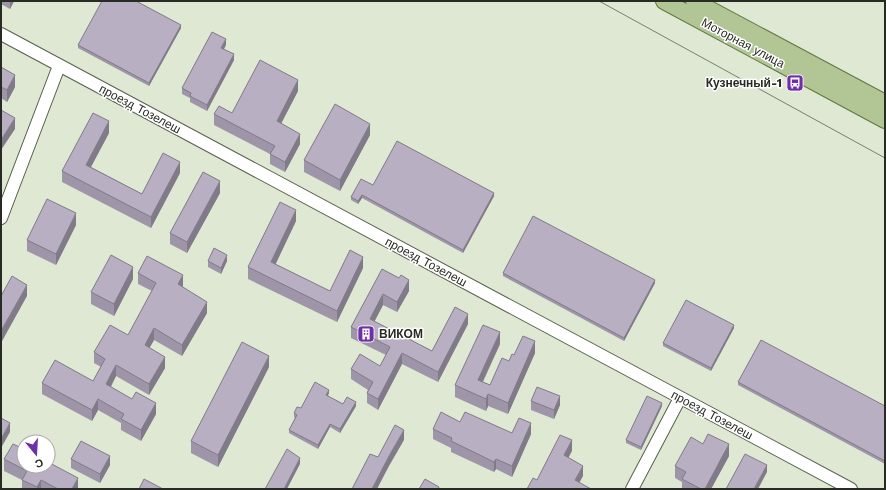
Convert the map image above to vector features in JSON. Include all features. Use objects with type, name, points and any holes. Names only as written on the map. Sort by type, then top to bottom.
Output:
[{"type":"main road","name":"Моторная улица","points":[[664,1],[885,120]]},
{"type":"main road","name":"Моторная улица","points":[[694,1],[885,103]]},
{"type":"street","name":"проезд Тозелеш","points":[[1,34],[851,489]]},
{"type":"street","points":[[1,218],[59,66]]},
{"type":"street","points":[[632,489],[680,398]]},
{"type":"building","points":[[102,1],[136,1],[181,25],[149,83],[78,45]]},
{"type":"building","points":[[212,32],[226,39],[221,48],[234,54],[207,105],[190,96],[191,93],[182,88]]},
{"type":"building","points":[[260,60],[298,80],[277,121],[300,134],[285,162],[270,154],[275,146],[214,114],[219,106],[232,113]]},
{"type":"building","points":[[1,67],[15,75],[7,90],[1,87]]},
{"type":"building","points":[[335,104],[370,124],[340,180],[304,160]]},
{"type":"building","points":[[1,110],[15,118],[1,140]]},
{"type":"building","points":[[93,113],[109,121],[86,165],[142,194],[163,153],[180,162],[151,217],[62,171]]},
{"type":"building","points":[[397,141],[494,193],[463,250],[362,195],[358,201],[351,197],[361,179],[373,185]]},
{"type":"building","points":[[203,172],[220,181],[187,242],[170,233]]},
{"type":"building","points":[[47,199],[76,213],[56,254],[27,240]]},
{"type":"building","points":[[280,202],[296,210],[271,262],[330,291],[350,250],[363,257],[337,311],[248,267]]},
{"type":"building","points":[[533,216],[655,280],[624,338],[503,273]]},
{"type":"building","points":[[214,248],[227,255],[221,268],[208,261]]},
{"type":"building","points":[[111,255],[133,267],[114,304],[91,292]]},
{"type":"building","points":[[147,256],[183,275],[178,284],[207,302],[182,345],[154,328],[145,345],[165,357],[149,384],[116,365],[106,384],[132,399],[136,392],[156,403],[141,430],[121,419],[124,414],[98,399],[92,410],[42,383],[55,360],[93,381],[105,359],[94,352],[110,325],[128,335],[156,283],[138,273]]},
{"type":"building","points":[[382,269],[399,278],[401,275],[409,280],[397,302],[383,294],[370,319],[432,351],[455,307],[468,314],[438,372],[402,353],[378,399],[367,393],[373,382],[351,369],[360,354],[380,366],[390,347],[351,327]]},
{"type":"building","points":[[12,276],[27,285],[1,331],[1,296]]},
{"type":"building","points":[[686,300],[734,325],[711,368],[663,343]]},
{"type":"building","points":[[483,325],[500,332],[478,380],[490,385],[502,358],[509,361],[512,354],[514,355],[523,336],[535,341],[508,403],[488,394],[486,399],[455,385]]},
{"type":"building","points":[[761,340],[885,406],[885,461],[738,382]]},
{"type":"building","points":[[242,342],[269,356],[218,455],[191,441]]},
{"type":"building","points":[[315,382],[329,390],[326,395],[343,404],[347,397],[356,402],[340,429],[330,424],[318,445],[289,430],[297,415],[294,413],[297,407],[301,408]]},
{"type":"building","points":[[537,387],[560,396],[554,410],[531,401]]},
{"type":"building","points":[[647,396],[662,403],[641,447],[626,440]]},
{"type":"building","points":[[441,412],[460,422],[465,412],[512,433],[519,418],[531,423],[512,466],[496,459],[494,462],[451,441],[452,438],[433,429]]},
{"type":"building","points":[[1,418],[10,423],[1,439]]},
{"type":"building","points":[[395,425],[404,430],[372,489],[352,489],[370,454],[378,457]]},
{"type":"building","points":[[708,434],[729,444],[705,489],[701,489],[682,479],[686,472],[675,466],[691,437],[703,444]]},
{"type":"building","points":[[560,435],[572,440],[564,455],[583,466],[575,480],[591,489],[527,489],[533,478],[537,480]]},
{"type":"building","points":[[81,441],[110,456],[100,474],[71,459]]},
{"type":"building","points":[[13,444],[16,445],[16,465],[4,459]]},
{"type":"building","points":[[287,449],[300,458],[284,489],[265,489]]},
{"type":"building","points":[[745,454],[767,465],[754,489],[726,489]]},
{"type":"building","points":[[56,466],[78,478],[72,489],[58,489],[41,480],[37,487],[22,480],[25,474],[56,474]]},
{"type":"building","points":[[144,479],[163,489],[139,489]]},
{"type":"building","points":[[425,479],[439,487],[438,489],[419,489]]},
{"type":"tram line","points":[[599,1],[885,158]]},
{"type":"place","name":"Кузнечный-1","points":[[795,83]]},
{"type":"place","name":"ВИКОМ","points":[[366,334]]}]
